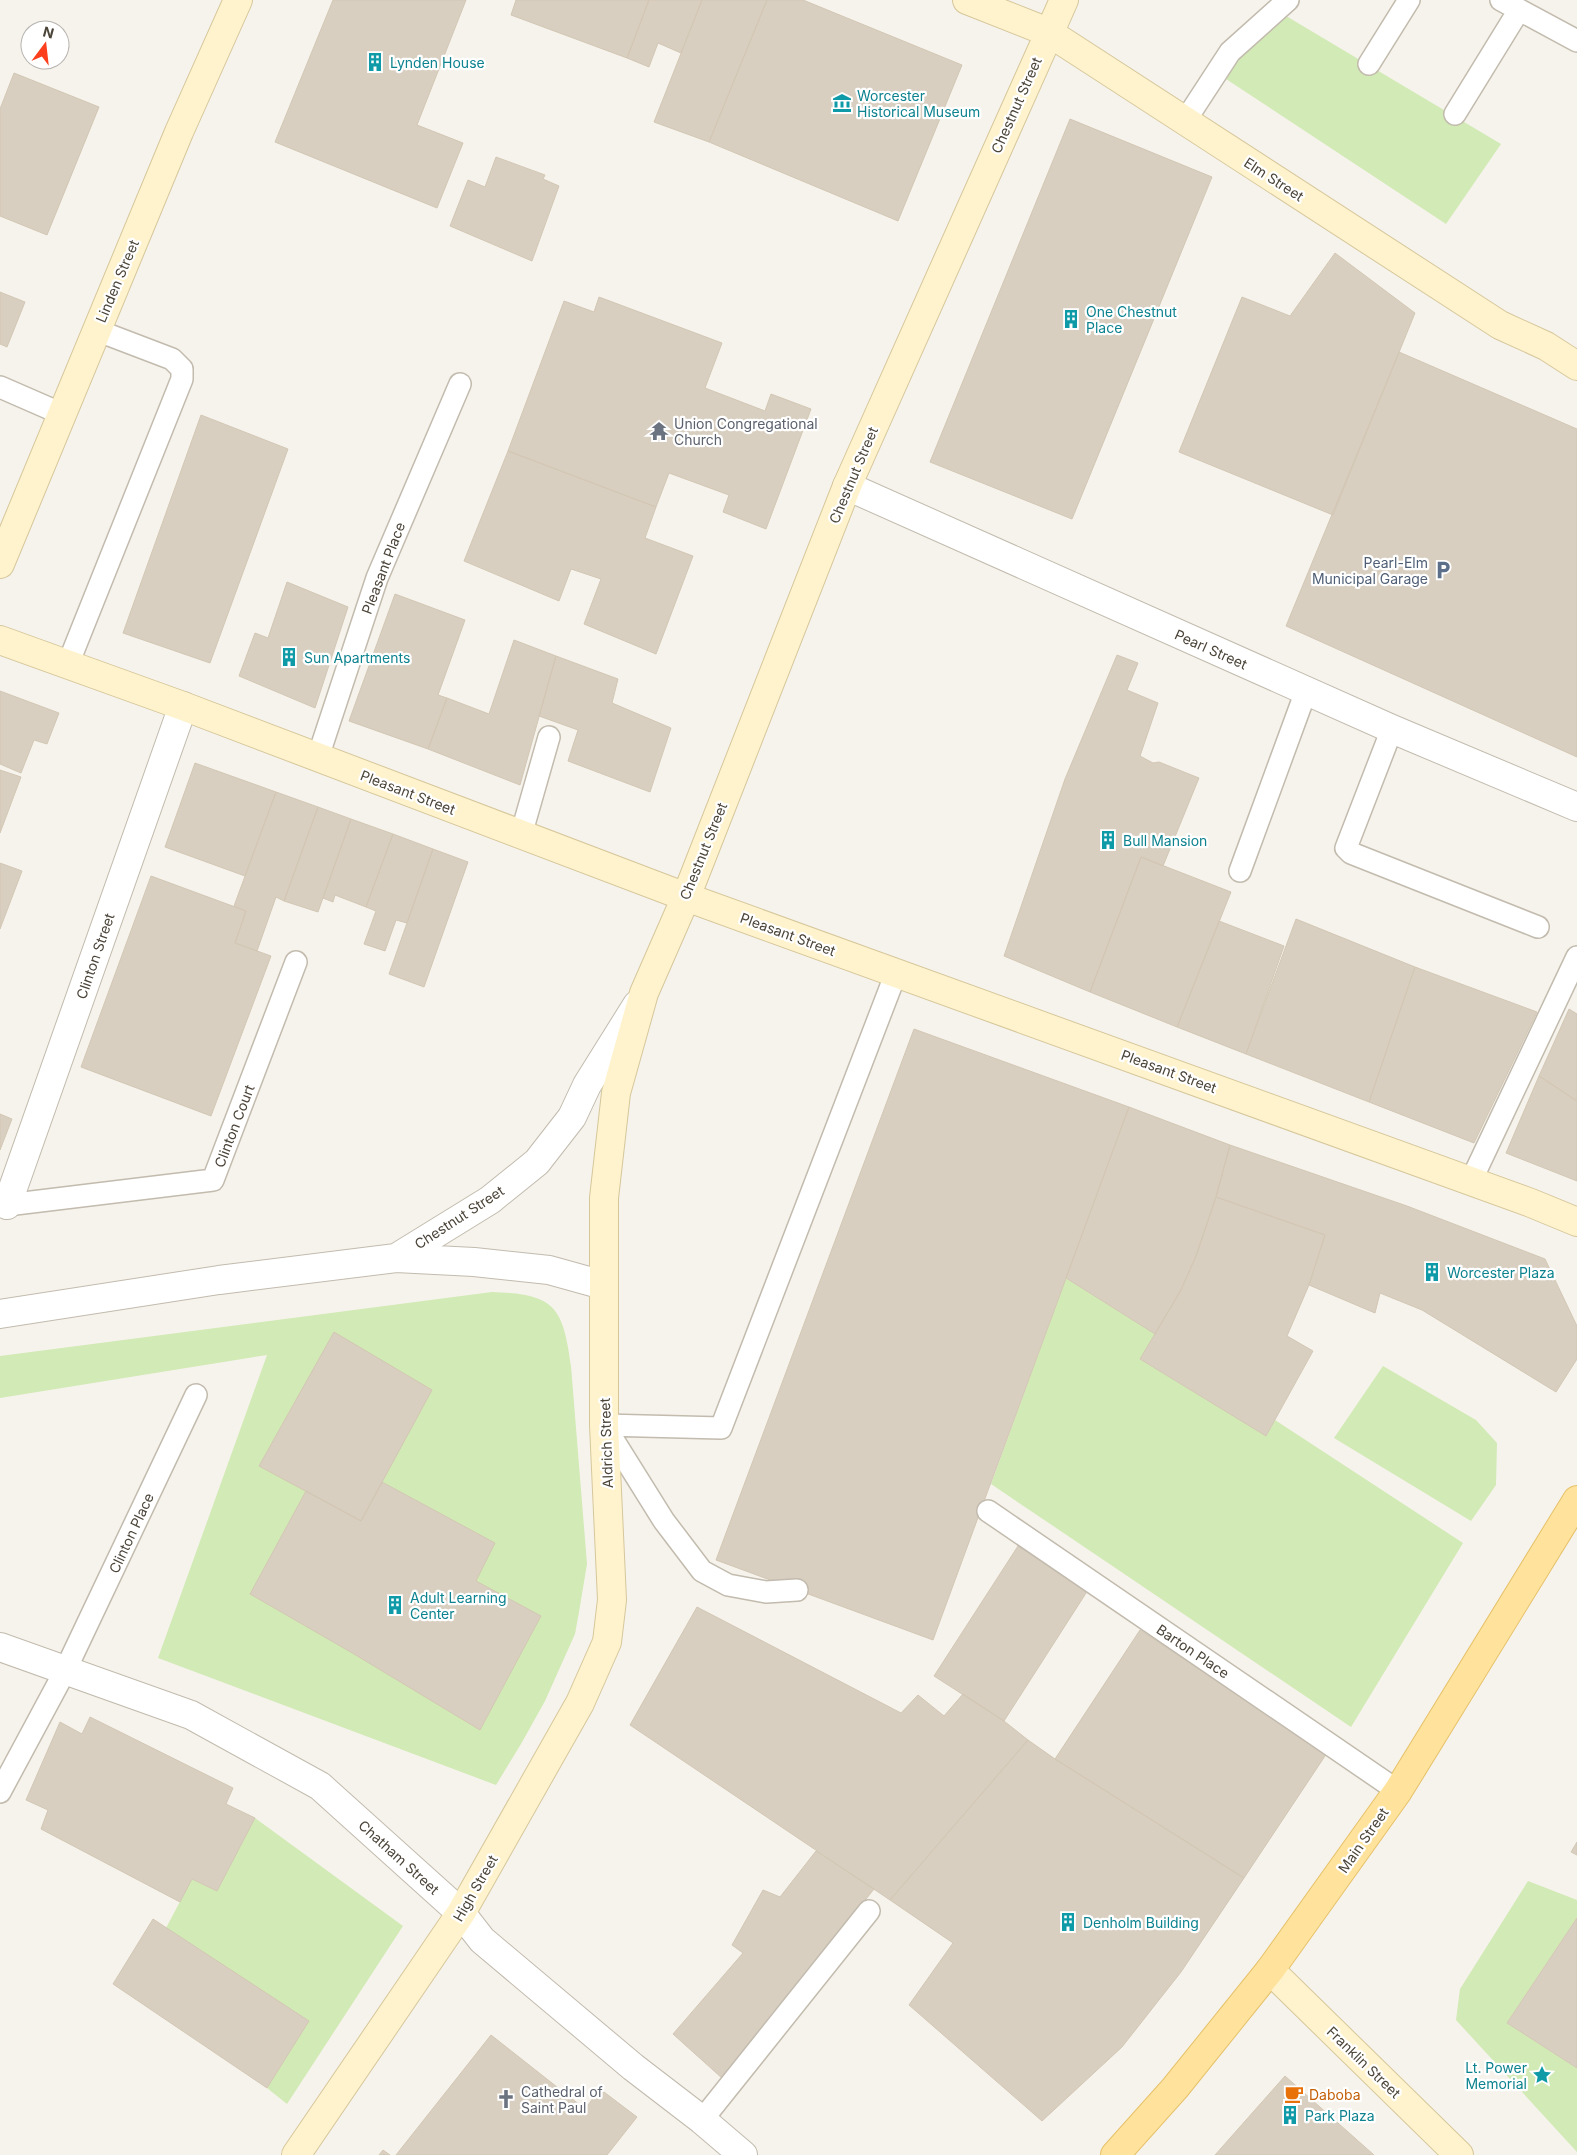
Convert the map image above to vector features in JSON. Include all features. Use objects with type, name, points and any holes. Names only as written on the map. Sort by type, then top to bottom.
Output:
[{"type":"main road","name":"Linden Street","points":[[0,564],[179,132],[238,0]]},
{"type":"main road","name":"Elm Street","points":[[967,0],[1048,32],[1500,325],[1546,346],[1577,366]]},
{"type":"main road","name":"Chestnut Street","points":[[644,993],[686,897],[847,486],[1048,32],[1064,0]]},
{"type":"main road","points":[[1546,346],[1577,346]]},
{"type":"main road","name":"Pleasant Street","points":[[0,640],[183,706],[686,897],[1471,1181],[1577,1222]]},
{"type":"main road","name":"Aldrich Street","points":[[612,1600],[604,1425],[604,1198],[616,1092],[644,993]]},
{"type":"main road","name":"Main Street","points":[[1115,2155],[1175,2088],[1270,1970],[1398,1791],[1577,1500]]},
{"type":"main road","name":"High Street","points":[[296,2155],[462,1912],[580,1703],[607,1642],[612,1600]]},
{"type":"main road","name":"Franklin Street","points":[[1270,1970],[1459,2155]]},
{"type":"street","name":"Pearl Street","points":[[847,486],[1392,729],[1577,807]]},
{"type":"street","name":"Clinton Street","points":[[7,1206],[183,706]]},
{"type":"street","name":"Chestnut Street","points":[[0,1314],[219,1280],[396,1258],[490,1200],[537,1162],[572,1117],[587,1085],[644,993]]},
{"type":"street","points":[[396,1258],[474,1262],[549,1270],[603,1285]]},
{"type":"street","name":"Chatham Street","points":[[0,1647],[192,1715],[320,1786],[462,1912],[482,1940],[633,2067],[702,2120],[734,2152]]},
{"type":"lane","points":[[1185,121],[1230,52],[1288,0]]},
{"type":"lane","points":[[1369,64],[1408,0]]},
{"type":"lane","points":[[1501,0],[1577,41]]},
{"type":"lane","points":[[1455,114],[1519,10]]},
{"type":"lane","points":[[68,664],[182,379],[182,369],[172,358],[96,330]]},
{"type":"lane","name":"Pleasant Place","points":[[318,757],[377,578],[460,384]]},
{"type":"lane","points":[[0,387],[62,414]]},
{"type":"lane","points":[[1240,871],[1306,691]]},
{"type":"lane","points":[[1392,729],[1346,848],[1351,853],[1538,927]]},
{"type":"lane","points":[[521,835],[549,736]]},
{"type":"lane","points":[[1471,1181],[1577,957]]},
{"type":"lane","name":"Clinton Court","points":[[7,1206],[213,1180],[296,962]]},
{"type":"lane","points":[[604,1425],[720,1428],[896,973]]},
{"type":"lane","name":"Clinton Place","points":[[0,1792],[65,1670],[196,1395]]},
{"type":"lane","points":[[604,1425],[664,1520],[702,1571],[728,1585],[747,1589],[766,1592],[797,1590]]},
{"type":"lane","name":"Barton Place","points":[[988,1511],[1398,1791]]},
{"type":"lane","points":[[702,2120],[869,1911]]},
{"type":"green space","points":[[1271,7],[1501,144],[1446,224],[1226,79]]},
{"type":"green space","points":[[1066,1278],[1155,1334],[1140,1359],[1266,1436],[1275,1420],[1463,1543],[1351,1727],[991,1484]]},
{"type":"green space","points":[[492,1292],[513,1293],[542,1300],[552,1307],[564,1329],[571,1366],[587,1564],[575,1634],[545,1701],[496,1785],[158,1658],[267,1355],[0,1398],[0,1356]]},
{"type":"green space","points":[[1383,1366],[1476,1420],[1497,1443],[1496,1485],[1471,1521],[1334,1438]]},
{"type":"green space","points":[[255,1818],[403,1926],[287,2104],[267,2088],[308,2021],[166,1928],[192,1879],[217,1891]]},
{"type":"green space","points":[[1528,1881],[1577,1900],[1577,1918],[1507,2023],[1577,2068],[1577,2152],[1456,2020],[1460,1989]]},
{"type":"building","name":"Lynden House","points":[[333,0],[466,0],[417,125],[463,143],[437,208],[275,142]]},
{"type":"building","points":[[516,0],[649,0],[627,58],[511,15]]},
{"type":"building","points":[[649,0],[702,0],[681,53],[658,43],[649,67],[627,58]]},
{"type":"building","points":[[702,0],[767,0],[709,142],[654,122]]},
{"type":"building","name":"Worcester Historical Museum","points":[[767,0],[803,0],[962,65],[898,221],[709,142]]},
{"type":"building","points":[[14,73],[99,107],[47,235],[0,216],[0,109]]},
{"type":"building","name":"One Chestnut Place","points":[[1070,119],[1212,177],[1072,519],[930,462]]},
{"type":"building","points":[[496,157],[545,175],[543,179],[559,186],[532,261],[450,226],[468,180],[485,187]]},
{"type":"building","points":[[1335,253],[1415,313],[1333,515],[1179,452],[1242,297],[1290,316]]},
{"type":"building","points":[[0,292],[25,302],[7,347],[0,344]]},
{"type":"building","name":"Union Congregational Church","points":[[599,297],[722,343],[705,388],[765,411],[771,394],[811,409],[766,529],[723,512],[729,495],[669,473],[656,507],[508,451],[564,301],[594,312]]},
{"type":"building","name":"Pearl-Elm Municipal Garage","points":[[1399,352],[1577,429],[1577,757],[1286,626]]},
{"type":"building","points":[[201,415],[288,449],[210,663],[123,633]]},
{"type":"building","points":[[508,451],[656,507],[645,538],[693,556],[656,654],[584,624],[601,579],[571,569],[559,601],[464,561]]},
{"type":"building","name":"Sun Apartments","points":[[287,582],[348,607],[315,708],[239,676],[255,633],[268,638]]},
{"type":"building","points":[[395,594],[465,620],[438,695],[447,698],[428,749],[349,721]]},
{"type":"building","points":[[514,640],[556,656],[520,785],[428,749],[447,698],[489,714]]},
{"type":"building","name":"Bull Mansion","points":[[1117,655],[1138,663],[1127,690],[1158,703],[1140,756],[1153,763],[1159,762],[1199,778],[1163,866],[1141,857],[1090,992],[1004,956],[1065,779]]},
{"type":"building","points":[[556,656],[618,679],[612,703],[671,728],[650,792],[568,761],[578,730],[539,716]]},
{"type":"building","points":[[0,691],[59,713],[47,744],[34,740],[21,773],[0,764]]},
{"type":"building","points":[[195,763],[276,792],[245,876],[165,847]]},
{"type":"building","points":[[0,770],[21,777],[0,833]]},
{"type":"building","points":[[276,792],[318,807],[284,901],[276,897],[257,951],[235,943],[246,911],[234,906]]},
{"type":"building","points":[[318,807],[351,819],[318,912],[284,901]]},
{"type":"building","points":[[351,819],[393,834],[366,907],[335,895],[333,902],[323,898]]},
{"type":"building","points":[[393,834],[433,849],[407,923],[396,920],[385,951],[364,944],[376,911],[366,907]]},
{"type":"building","points":[[433,849],[468,862],[424,987],[389,974]]},
{"type":"building","points":[[1141,857],[1231,892],[1177,1027],[1090,992]]},
{"type":"building","points":[[0,863],[22,871],[0,929]]},
{"type":"building","points":[[151,876],[246,911],[235,943],[271,956],[211,1116],[81,1067]]},
{"type":"building","points":[[1296,919],[1415,967],[1369,1102],[1246,1054]]},
{"type":"building","points":[[1219,921],[1284,946],[1246,1054],[1177,1027]]},
{"type":"building","points":[[1415,967],[1537,1012],[1474,1143],[1369,1102]]},
{"type":"building","points":[[1569,1009],[1577,1014],[1577,1101],[1539,1076]]},
{"type":"building","points":[[914,1029],[1129,1107],[933,1640],[716,1560]]},
{"type":"building","points":[[1539,1076],[1577,1101],[1577,1181],[1506,1153]]},
{"type":"building","points":[[1129,1107],[1230,1145],[1216,1197],[1196,1256],[1181,1290],[1155,1334],[1066,1278]]},
{"type":"building","points":[[0,1114],[12,1119],[0,1150]]},
{"type":"building","name":"Worcester Plaza","points":[[1230,1145],[1407,1206],[1545,1259],[1577,1326],[1577,1359],[1556,1392],[1422,1310],[1380,1293],[1375,1313],[1309,1285],[1325,1235],[1216,1197]]},
{"type":"building","points":[[1216,1197],[1325,1235],[1309,1285],[1287,1336],[1313,1351],[1266,1436],[1140,1359],[1181,1290],[1196,1256]]},
{"type":"building","points":[[334,1332],[432,1390],[361,1521],[259,1466]]},
{"type":"building","name":"Adult Learning Center","points":[[382,1482],[495,1543],[476,1581],[541,1616],[480,1730],[250,1594],[306,1491],[361,1521]]},
{"type":"building","points":[[1018,1546],[1088,1590],[1004,1721],[934,1676]]},
{"type":"building","points":[[697,1607],[901,1713],[918,1695],[944,1716],[963,1694],[1004,1721],[1028,1740],[890,1900],[630,1725]]},
{"type":"building","points":[[1140,1630],[1327,1753],[1244,1878],[1055,1759]]},
{"type":"building","points":[[90,1717],[233,1788],[226,1804],[255,1818],[217,1891],[192,1879],[180,1902],[41,1829],[48,1810],[26,1800],[60,1722],[82,1734]]},
{"type":"building","name":"Denholm Building","points":[[1028,1740],[1244,1878],[1181,1972],[1122,2047],[1042,2121],[909,2005],[953,1943],[890,1900]]},
{"type":"building","points":[[1577,1842],[1577,1855],[1571,1852]]},
{"type":"building","points":[[816,1851],[874,1889],[723,2079],[673,2034],[743,1953],[732,1945],[763,1890],[780,1897]]},
{"type":"building","points":[[1577,1918],[1577,2068],[1507,2023]]},
{"type":"building","points":[[153,1919],[309,2021],[267,2088],[113,1984]]},
{"type":"building","name":"Cathedral of Saint Paul","points":[[491,2035],[585,2109],[600,2089],[637,2117],[607,2155],[396,2155]]},
{"type":"building","name":"Park Plaza","points":[[1285,2076],[1374,2155],[1215,2155]]},
{"type":"building","points":[[383,2150],[390,2155],[379,2155]]},
{"type":"place","name":"Lynden House","points":[[375,62]]},
{"type":"place","name":"Worcester Historical Museum","points":[[842,103]]},
{"type":"place","name":"One Chestnut Place","points":[[1071,319]]},
{"type":"place","name":"Union Congregational Church","points":[[659,431]]},
{"type":"place","name":"Pearl-Elm Municipal Garage","points":[[1443,570]]},
{"type":"place","name":"Sun Apartments","points":[[289,657]]},
{"type":"place","name":"Bull Mansion","points":[[1108,840]]},
{"type":"place","name":"Worcester Plaza","points":[[1432,1272]]},
{"type":"place","name":"Adult Learning Center","points":[[395,1605]]},
{"type":"place","name":"Denholm Building","points":[[1068,1922]]},
{"type":"place","name":"Lt. Power Memorial","points":[[1542,2075]]},
{"type":"place","name":"Daboba","points":[[1294,2094]]},
{"type":"place","name":"Cathedral of Saint Paul","points":[[506,2099]]},
{"type":"place","name":"Park Plaza","points":[[1290,2115]]}]
